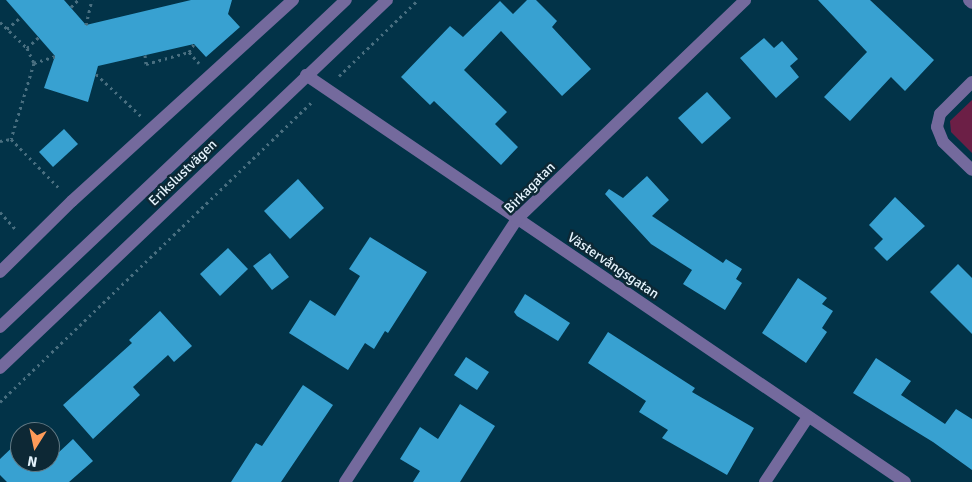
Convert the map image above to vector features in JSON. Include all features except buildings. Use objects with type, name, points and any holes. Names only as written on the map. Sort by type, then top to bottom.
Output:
[{"type":"street","points":[[0,272],[72,201],[293,0]]},
{"type":"street","name":"Erikslustvägen","points":[[0,327],[346,0]]},
{"type":"street","name":"Erikslustvägen","points":[[0,368],[387,0]]},
{"type":"street","name":"Birkagatan","points":[[345,482],[518,219],[744,0]]},
{"type":"street","points":[[969,0],[972,3]]},
{"type":"street","name":"Västervångsgatan","points":[[306,75],[325,90],[905,482]]},
{"type":"street","points":[[972,82],[940,114],[937,127],[943,142],[972,170]]},
{"type":"street","points":[[766,482],[808,417]]},
{"type":"path","points":[[71,7],[78,0]]},
{"type":"path","points":[[86,25],[92,0]]},
{"type":"path","points":[[0,402],[418,0]]},
{"type":"path","points":[[7,29],[21,17]]},
{"type":"path","points":[[0,22],[27,48],[34,63],[11,139]]},
{"type":"path","points":[[27,48],[39,37]]},
{"type":"path","points":[[145,55],[146,64],[189,52],[194,44]]},
{"type":"path","points":[[34,63],[55,56]]},
{"type":"path","points":[[96,74],[152,127]]},
{"type":"path","points":[[0,141],[11,139]]},
{"type":"path","points":[[11,139],[72,201]]},
{"type":"path","points":[[0,212],[28,244]]},
{"type":"shaded area","points":[[972,100],[972,153],[951,132],[950,121]]}]
